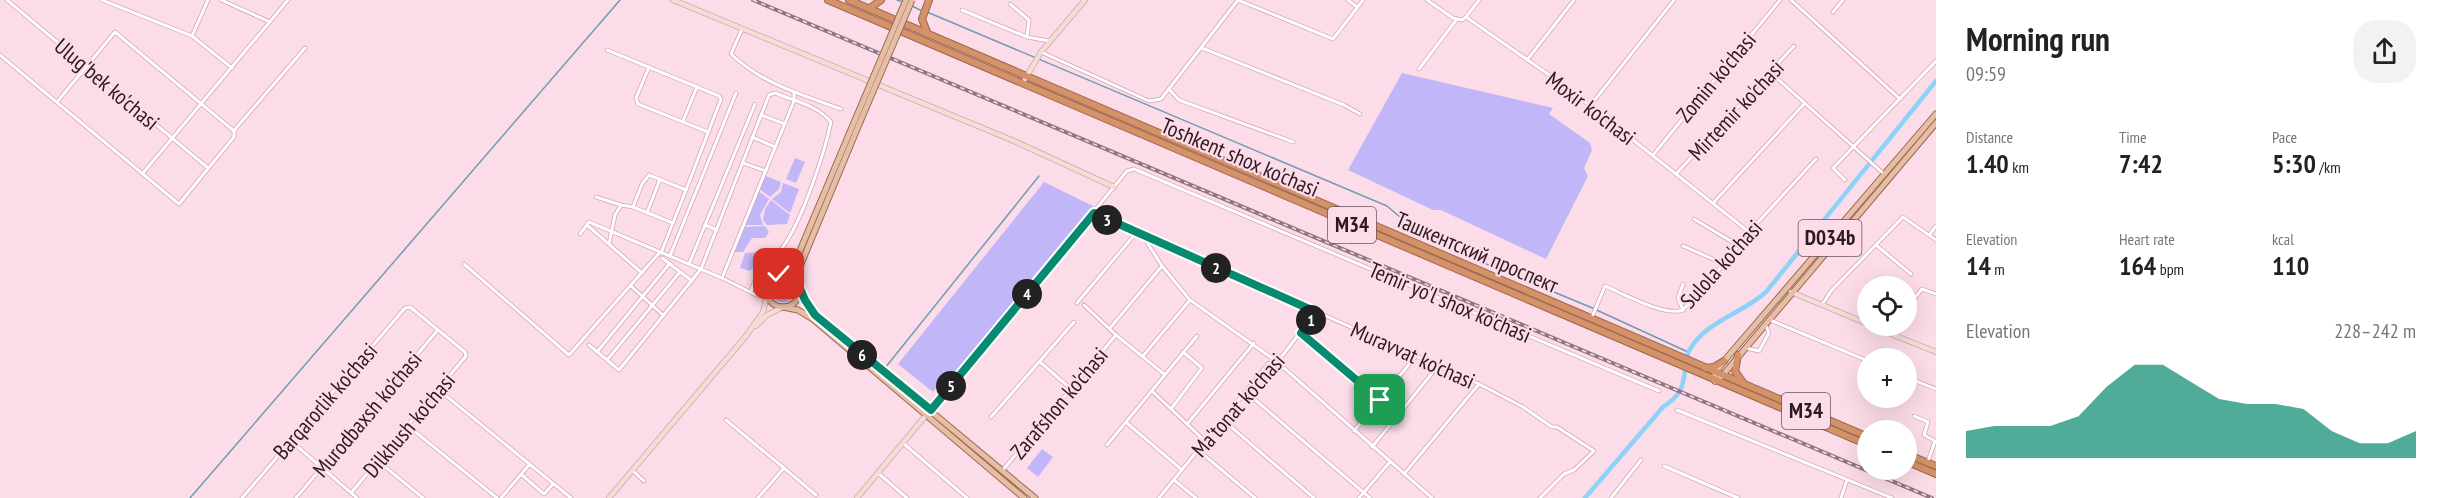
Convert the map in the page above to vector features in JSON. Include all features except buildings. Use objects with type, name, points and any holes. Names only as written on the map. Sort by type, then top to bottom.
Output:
[{"type":"highway","name":"Toshkent shox ko'chasi","points":[[828,0],[1715,381]]},
{"type":"highway","points":[[868,8],[881,0]]},
{"type":"highway","points":[[928,0],[923,16],[924,26],[930,34]]},
{"type":"highway","name":"M34","points":[[851,1],[1027,75]]},
{"type":"highway","name":"Ташкентский проспект","points":[[1027,75],[1703,368]]},
{"type":"highway","points":[[1738,355],[1735,371],[1743,388]]},
{"type":"highway","points":[[1703,368],[1714,367],[1724,361]]},
{"type":"highway","name":"M34","points":[[1703,368],[1857,440]]},
{"type":"highway","name":"M34","points":[[1715,381],[1743,388],[1857,433]]},
{"type":"highway","points":[[1917,458],[1936,466]]},
{"type":"highway","points":[[1917,466],[1936,474]]},
{"type":"main road","points":[[783,307],[796,300],[800,292],[799,271],[803,257],[906,0]]},
{"type":"main road","points":[[912,0],[796,260],[769,281],[767,295],[774,304],[808,316],[1035,498]]},
{"type":"main road","name":"D034b","points":[[1715,381],[1724,361],[1936,114]]},
{"type":"main road","name":"D034b","points":[[1718,374],[1738,355],[1936,123]]},
{"type":"main road","points":[[779,274],[792,275],[815,315],[873,368]]},
{"type":"main road","points":[[929,412],[1024,498]]},
{"type":"street","name":"Ulug'bek ko'chasi","points":[[7,0],[208,168]]},
{"type":"street","points":[[102,0],[192,36],[232,68]]},
{"type":"street","points":[[192,36],[208,0]]},
{"type":"street","points":[[221,0],[270,22]]},
{"type":"street","points":[[142,173],[288,0]]},
{"type":"street","points":[[673,0],[1014,141],[1114,187],[857,498]]},
{"type":"street","points":[[1023,84],[1039,54],[1085,0]]},
{"type":"street","points":[[1039,54],[1149,101],[1161,99],[1238,0],[1333,39],[1363,0]]},
{"type":"street","points":[[1348,0],[1358,7]]},
{"type":"street","points":[[1427,0],[1453,18],[1462,20],[1479,0]]},
{"type":"street","points":[[1527,61],[1574,0]]},
{"type":"street","points":[[1590,106],[1674,0]]},
{"type":"street","name":"Zomin ko'chasi","points":[[1653,155],[1780,0]]},
{"type":"street","points":[[1791,0],[1900,99]]},
{"type":"street","points":[[1833,12],[1844,0]]},
{"type":"street","points":[[1010,4],[1028,18],[1026,37]]},
{"type":"street","points":[[962,10],[1026,37],[1049,41]]},
{"type":"street","name":"Moxir ko'chasi","points":[[1466,17],[1565,86],[1749,232]]},
{"type":"street","points":[[1419,69],[1457,19]]},
{"type":"street","points":[[741,29],[731,54],[750,71],[794,92],[841,109]]},
{"type":"street","points":[[57,102],[115,32],[234,131]]},
{"type":"street","name":"Mirtemir ko'chasi","points":[[1677,173],[1794,46]]},
{"type":"street","points":[[0,55],[179,204],[234,137],[234,131],[304,48]]},
{"type":"street","points":[[1202,48],[1344,105],[1360,114]]},
{"type":"street","points":[[464,264],[569,355],[661,252],[721,99],[719,96],[607,50]]},
{"type":"street","points":[[1845,180],[1833,168],[1936,62]]},
{"type":"street","points":[[649,67],[636,98],[638,104],[708,132]]},
{"type":"street","points":[[1770,72],[1884,174]]},
{"type":"street","points":[[683,122],[697,87]]},
{"type":"street","points":[[1168,89],[1179,100],[1293,142]]},
{"type":"street","points":[[722,278],[794,101],[794,92]]},
{"type":"street","points":[[670,256],[736,93]]},
{"type":"street","points":[[589,345],[619,370],[701,269],[771,93],[808,105],[824,114],[831,122],[826,143],[794,227],[785,244],[755,279],[751,292]]},
{"type":"street","points":[[689,264],[755,104]]},
{"type":"street","points":[[1713,202],[1804,104]]},
{"type":"street","points":[[761,115],[785,124]]},
{"type":"street","points":[[752,137],[775,147]]},
{"type":"street","name":"Sulola ko'chasi","points":[[1591,320],[1605,286],[1664,310],[1674,312],[1683,310],[1749,232],[1816,159]]},
{"type":"street","points":[[743,163],[766,171]]},
{"type":"street","name":"Temir yo'l shox ko'chasi","points":[[1114,187],[1126,171],[1134,169],[1659,391]]},
{"type":"street","points":[[633,207],[647,176],[686,190]]},
{"type":"street","points":[[647,213],[660,179]]},
{"type":"street","points":[[596,197],[633,207],[673,223]]},
{"type":"street","points":[[609,244],[615,215],[621,205]]},
{"type":"street","name":"Muravvat ko'chasi","points":[[1094,213],[1479,384],[1522,407],[1552,427],[1557,427],[1594,451],[1574,470],[1564,474],[1540,498]]},
{"type":"street","points":[[1822,305],[1832,291],[1903,217],[1936,240]]},
{"type":"street","points":[[1694,219],[1739,246]]},
{"type":"street","points":[[580,234],[589,222],[751,292],[767,295],[763,312],[746,336]]},
{"type":"street","points":[[587,225],[642,273]]},
{"type":"street","points":[[705,225],[717,230]]},
{"type":"street","points":[[1930,234],[1936,226]]},
{"type":"street","points":[[1077,303],[1136,233]]},
{"type":"street","points":[[1143,236],[1162,266],[1190,300],[1254,343],[1432,498]]},
{"type":"street","points":[[1876,245],[1911,274]]},
{"type":"street","points":[[1683,246],[1724,264]]},
{"type":"street","points":[[662,258],[692,281]]},
{"type":"street","points":[[597,352],[670,263]]},
{"type":"street","points":[[1110,328],[1162,266]]},
{"type":"street","points":[[607,360],[680,272]]},
{"type":"street","points":[[1683,284],[1678,298],[1683,310]]},
{"type":"street","points":[[631,286],[663,315]]},
{"type":"street","points":[[1917,295],[1922,289],[1936,294]]},
{"type":"street","points":[[1791,292],[1857,320]]},
{"type":"street","points":[[1143,357],[1190,300]]},
{"type":"street","points":[[1084,305],[1116,335],[1164,374]]},
{"type":"street","name":"Barqarorlik ko'chasi","points":[[242,498],[405,308],[410,307],[437,331]]},
{"type":"street","points":[[609,498],[746,336],[767,315],[783,307]]},
{"type":"street","name":"Ma'tonat ko'chasi","points":[[1159,498],[1268,364],[1276,361],[1316,312]]},
{"type":"street","points":[[1744,348],[1759,351],[1769,333],[1767,321]]},
{"type":"street","points":[[1767,321],[1857,357]]},
{"type":"street","points":[[991,417],[1074,322]]},
{"type":"street","name":"Dilkhush ko'chasi","points":[[351,493],[466,356],[465,352],[437,331]]},
{"type":"street","name":"Murodbaxsh ko'chasi","points":[[296,498],[437,331]]},
{"type":"street","points":[[1301,333],[1380,400]]},
{"type":"street","name":"Zarafshon ko'chasi","points":[[1002,471],[1116,335]]},
{"type":"street","points":[[1107,445],[1197,336]]},
{"type":"street","points":[[1896,336],[1936,352]]},
{"type":"street","points":[[1188,423],[1254,343]]},
{"type":"street","points":[[1171,409],[1202,368],[1183,352]]},
{"type":"street","points":[[1354,431],[1416,356]]},
{"type":"street","points":[[1040,362],[1070,388]]},
{"type":"street","points":[[1372,447],[1438,366]]},
{"type":"street","points":[[1917,381],[1936,389]]},
{"type":"street","points":[[1404,474],[1479,384]]},
{"type":"street","points":[[439,390],[571,498]]},
{"type":"street","points":[[1153,392],[1205,441]]},
{"type":"street","points":[[1246,392],[1370,498]]},
{"type":"street","points":[[1677,410],[1892,498]]},
{"type":"street","points":[[1914,416],[1928,422],[1924,435],[1935,441],[1928,463]]},
{"type":"street","points":[[726,420],[816,495]]},
{"type":"street","points":[[1223,420],[1314,498]]},
{"type":"street","points":[[1127,423],[1182,470]]},
{"type":"street","points":[[408,426],[497,498]]},
{"type":"street","points":[[291,441],[357,498]]},
{"type":"street","points":[[903,443],[967,498]]},
{"type":"street","points":[[1198,450],[1255,498]]},
{"type":"street","points":[[1611,498],[1641,460]]},
{"type":"street","points":[[378,461],[423,498]]},
{"type":"street","points":[[1359,498],[1390,462]]},
{"type":"street","points":[[501,498],[529,465]]},
{"type":"street","points":[[1664,466],[1738,498]]},
{"type":"street","points":[[758,498],[784,468]]},
{"type":"street","points":[[632,470],[644,481]]},
{"type":"street","points":[[878,473],[908,498]]},
{"type":"street","points":[[522,475],[544,494]]},
{"type":"street","points":[[1174,480],[1196,498]]},
{"type":"street","points":[[1841,498],[1847,480]]},
{"type":"street","points":[[540,498],[553,484]]},
{"type":"shaded area","points":[[1402,73],[1553,108],[1549,114],[1590,143],[1592,150],[1584,168],[1588,176],[1546,259],[1348,170]]},
{"type":"shaded area","points":[[795,158],[805,162],[796,183],[786,179]]},
{"type":"shaded area","points":[[763,175],[781,182],[779,189],[770,197],[758,188]]},
{"type":"shaded area","points":[[1044,182],[1095,207],[952,380],[946,376],[933,392],[898,364]]},
{"type":"shaded area","points":[[783,183],[799,189],[790,213],[772,199],[781,192]]},
{"type":"shaded area","points":[[757,190],[769,199],[760,215],[763,225],[744,225]]},
{"type":"shaded area","points":[[771,200],[790,215],[787,224],[767,225],[763,220],[765,209]]},
{"type":"shaded area","points":[[765,226],[769,232],[765,238],[752,238],[743,252],[733,252],[743,227]]},
{"type":"shaded area","points":[[769,252],[750,271],[740,268],[745,253]]},
{"type":"shaded area","points":[[783,278],[792,281],[795,290],[792,299],[783,302],[774,299],[771,290],[774,281]]},
{"type":"shaded area","points":[[1042,449],[1053,457],[1038,477],[1027,468]]},
{"type":"waterway","points":[[190,498],[620,0]]},
{"type":"waterway","points":[[897,0],[903,2]]},
{"type":"waterway","points":[[910,5],[922,11]]},
{"type":"waterway","points":[[927,12],[1387,206],[1426,239],[1590,307],[1688,352]]},
{"type":"waterway","points":[[1585,498],[1663,407],[1678,394],[1688,353],[1696,341],[1704,332],[1766,292],[1936,81]]},
{"type":"waterway","points":[[885,368],[1039,176]]},
{"type":"railway","points":[[753,0],[1932,498]]},
{"type":"route","points":[[779,274],[786,273],[795,277],[808,306],[815,315],[931,410],[1094,213],[1316,312],[1301,333],[1380,400]]}]
